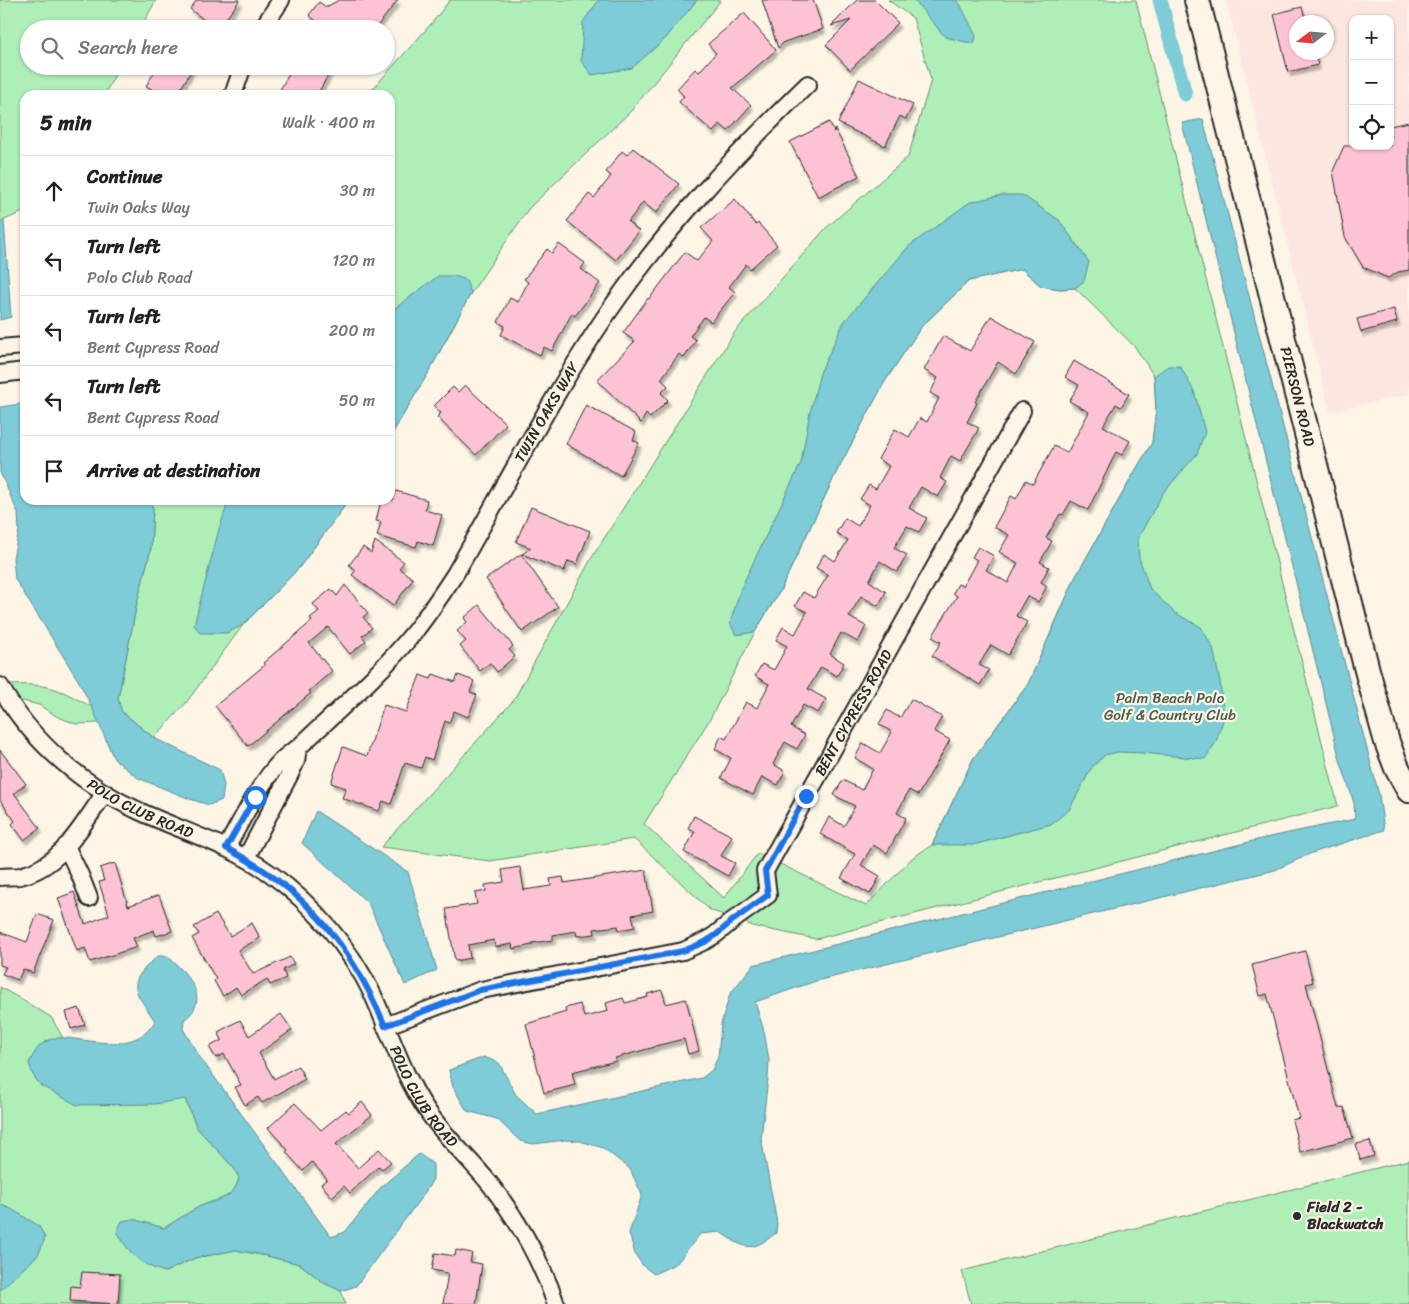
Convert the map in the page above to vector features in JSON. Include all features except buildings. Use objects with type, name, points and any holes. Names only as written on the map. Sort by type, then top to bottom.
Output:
[{"type":"street","points":[[268,20],[281,0]]},
{"type":"street","name":"PIERSON ROAD","points":[[1197,0],[1367,670],[1387,742],[1397,768],[1409,789]]},
{"type":"street","points":[[235,90],[240,75]]},
{"type":"street","name":"TWIN OAKS WAY","points":[[226,848],[271,772],[388,662],[438,600],[460,566],[574,366],[608,313],[645,262],[685,212],[727,165],[808,84]]},
{"type":"street","points":[[0,348],[20,346]]},
{"type":"street","points":[[0,374],[20,372]]},
{"type":"street","name":"BENT CYPRESS ROAD","points":[[385,1026],[480,990],[683,951],[716,935],[768,895],[765,871],[1022,411]]},
{"type":"street","name":"POLO CLUB ROAD","points":[[0,686],[24,722],[49,749],[76,773],[105,793],[138,811],[246,858],[300,898],[333,933],[359,970],[372,994],[399,1061],[416,1093],[429,1113],[489,1183],[513,1215],[539,1261],[556,1304]]},
{"type":"street","points":[[246,858],[291,772],[296,761],[298,748]]},
{"type":"street","points":[[0,877],[20,876],[46,865],[66,846],[105,793]]},
{"type":"street","points":[[66,846],[89,898]]},
{"type":"shaded area","points":[[1226,0],[1409,0],[1409,394],[1330,412]]},
{"type":"green space","points":[[0,0],[156,0],[145,20],[20,20],[20,75],[115,75],[107,90],[20,90],[20,213],[0,222]]},
{"type":"green space","points":[[450,0],[721,0],[631,111],[529,208],[471,293],[430,370],[395,429],[395,90],[372,90],[385,75],[395,75],[395,64]]},
{"type":"green space","name":"Palm Beach Polo Golf & Country Club","points":[[888,0],[1136,0],[1338,806],[816,939],[756,927],[710,910],[634,839],[490,861],[381,847],[513,701],[591,559],[734,333],[826,228],[908,157],[931,80],[913,18]],"holes":[[[1022,269],[1041,286],[1060,289],[1075,288],[1135,347],[1154,376],[1156,409],[1152,443],[1075,578],[1028,684],[973,759],[932,845],[912,858],[866,906],[758,853],[724,898],[644,824],[710,719],[755,632],[780,591],[837,471],[884,383],[921,327],[969,281]]]},
{"type":"green space","points":[[151,505],[345,505],[298,569],[243,625],[186,703],[154,738],[122,712],[98,723],[76,724],[56,716],[39,705],[23,701],[0,704],[0,686],[13,685],[33,685],[52,688],[92,707],[118,698],[137,603],[151,548],[153,508]]},
{"type":"green space","points":[[0,987],[51,1017],[63,1038],[45,1041],[185,1099],[197,1128],[234,1168],[239,1178],[233,1191],[224,1198],[199,1207],[164,1228],[149,1224],[165,1272],[195,1258],[236,1250],[300,1264],[324,1283],[341,1291],[346,1304],[0,1304]]},
{"type":"green space","name":"Field 2 - Blackwatch","points":[[1409,1160],[1409,1304],[971,1304],[962,1271]]},
{"type":"water","points":[[599,0],[697,0],[666,38],[632,68],[592,75],[581,61],[583,22]]},
{"type":"water","points":[[914,0],[955,0],[960,4],[976,36],[974,44],[945,37]]},
{"type":"water","points":[[1203,119],[1379,795],[1384,830],[1312,853],[1275,870],[816,981],[755,1002],[764,1031],[769,1060],[761,1138],[777,1223],[776,1233],[754,1246],[742,1245],[720,1232],[700,1234],[677,1263],[654,1274],[643,1266],[635,1254],[629,1233],[642,1195],[630,1169],[603,1148],[580,1141],[565,1140],[533,1144],[520,1141],[497,1119],[467,1111],[453,1087],[449,1070],[484,1057],[499,1063],[516,1095],[537,1114],[702,1078],[712,1070],[718,1057],[721,1024],[730,994],[753,965],[1265,838],[1355,819],[1354,803],[1340,760],[1182,123]]},
{"type":"water","points":[[1002,195],[1022,195],[1059,220],[1089,262],[1084,281],[1075,288],[1060,289],[1041,286],[1022,269],[969,281],[921,327],[884,383],[837,471],[780,591],[755,632],[736,635],[730,623],[741,588],[801,463],[809,417],[820,373],[844,322],[909,246],[970,202]]},
{"type":"water","points":[[4,221],[11,317],[0,320],[0,222]]},
{"type":"water","points":[[438,276],[455,276],[466,280],[471,293],[430,370],[395,429],[395,308]]},
{"type":"water","points":[[1168,366],[1180,366],[1194,391],[1205,432],[1197,454],[1163,493],[1138,538],[1139,558],[1150,589],[1175,613],[1201,627],[1213,648],[1220,682],[1224,717],[1216,742],[1205,759],[1118,752],[1105,755],[1092,767],[1069,810],[1051,824],[973,845],[932,845],[973,759],[1028,684],[1075,578],[1152,443],[1156,409],[1154,376]]},
{"type":"water","points":[[20,404],[20,505],[151,505],[153,508],[151,548],[137,603],[118,698],[122,712],[154,738],[220,770],[224,785],[222,800],[209,805],[190,799],[138,778],[114,759],[92,707],[78,680],[15,579],[13,558],[19,531],[18,513],[0,472],[0,407]]},
{"type":"water","points":[[227,505],[345,505],[298,569],[243,625],[227,633],[200,633],[194,625],[219,529]]},
{"type":"water","points":[[316,811],[408,872],[437,970],[405,985],[368,903],[302,843]]},
{"type":"water","points":[[158,956],[167,956],[182,970],[194,986],[196,1003],[192,1012],[184,1020],[183,1029],[199,1056],[331,1237],[345,1232],[381,1187],[419,1154],[433,1164],[433,1179],[426,1191],[356,1286],[341,1291],[324,1283],[300,1264],[236,1250],[195,1258],[165,1272],[149,1266],[136,1258],[121,1239],[117,1231],[122,1221],[133,1219],[164,1228],[199,1207],[224,1198],[233,1191],[239,1178],[234,1168],[197,1128],[185,1099],[155,1104],[77,1105],[41,1086],[33,1075],[29,1063],[40,1046],[56,1038],[108,1043],[140,1037],[155,1021],[138,994],[137,981],[140,974]]},
{"type":"water","points":[[0,1204],[39,1226],[45,1238],[38,1255],[0,1290]]},
{"type":"waterway","points":[[1160,0],[1185,94]]},
{"type":"place","name":"Field 2 - Blackwatch","points":[[1297,1216]]},
{"type":"route","points":[[255,797],[226,848],[251,861],[271,875],[317,914],[354,962],[372,994],[385,1026],[490,987],[672,954],[705,942],[768,895],[765,871],[806,796]]}]
